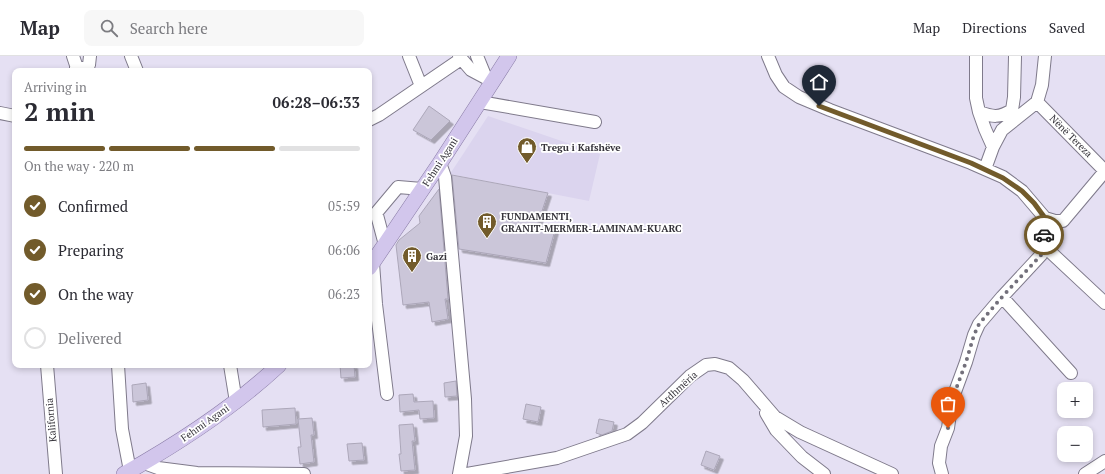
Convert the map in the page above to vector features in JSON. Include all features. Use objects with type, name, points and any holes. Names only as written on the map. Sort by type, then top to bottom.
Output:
[{"type":"main road","name":"Fehmi Agani","points":[[372,264],[480,102],[489,80],[509,56]]},
{"type":"main road","name":"Fehmi Agani","points":[[128,472],[178,442],[236,402],[276,368]]},
{"type":"street","points":[[73,56],[76,68]]},
{"type":"street","points":[[83,68],[89,65],[90,56]]},
{"type":"street","points":[[132,56],[136,68]]},
{"type":"street","points":[[409,56],[421,86]]},
{"type":"street","points":[[477,56],[489,80]]},
{"type":"street","points":[[768,56],[776,75],[784,87],[799,97],[985,169],[1003,178],[1022,191],[1034,203],[1045,218],[1044,246],[1041,255],[979,324],[974,335],[952,400],[948,428],[941,446],[939,463],[942,474]]},
{"type":"street","points":[[976,56],[976,98],[979,112],[993,147]]},
{"type":"street","points":[[1002,130],[1037,102],[1042,85],[1045,56]]},
{"type":"street","points":[[372,118],[421,86],[460,57],[471,70],[489,80]]},
{"type":"street","points":[[985,169],[1005,120],[1012,110],[1014,97],[1015,58]]},
{"type":"street","points":[[480,102],[595,122]]},
{"type":"street","name":"Nënë Tereza","points":[[1037,102],[1105,171],[1100,184],[1063,221],[1055,221],[1045,218]]},
{"type":"street","points":[[979,112],[988,115],[1002,116],[1012,110]]},
{"type":"street","points":[[0,113],[12,115]]},
{"type":"street","points":[[440,164],[445,177],[465,399],[466,436],[459,474]]},
{"type":"street","points":[[385,245],[377,212],[398,187],[422,189]]},
{"type":"street","points":[[1044,246],[1105,303]]},
{"type":"street","points":[[372,273],[386,394]]},
{"type":"street","points":[[1002,297],[1071,373]]},
{"type":"street","name":"Ardhmëria","points":[[467,474],[508,468],[557,458],[627,434],[642,423],[690,376],[706,365],[715,364],[729,368],[742,380],[775,417],[800,432],[892,474]]},
{"type":"street","name":"Kalifornia","points":[[47,368],[56,474]]},
{"type":"street","points":[[118,368],[122,429],[128,472]]},
{"type":"street","points":[[230,368],[236,402]]},
{"type":"street","points":[[758,398],[776,430],[802,457],[824,474]]},
{"type":"street","points":[[1085,474],[1105,461]]},
{"type":"street","points":[[144,463],[163,469],[197,473],[304,474]]},
{"type":"shaded area","name":"Tregu i Kafshëve","points":[[488,116],[600,154],[589,201],[450,174]]},
{"type":"building","points":[[429,106],[450,121],[431,140],[413,130]]},
{"type":"building","name":"FUNDAMENTI, GRANIT-MERMER-LAMINAM-KUARC","points":[[452,175],[548,193],[537,226],[555,230],[546,263],[459,249]]},
{"type":"building","points":[[439,189],[448,299],[445,299],[448,319],[432,322],[429,302],[403,305],[396,245],[399,240],[420,223],[419,216]]},
{"type":"building","points":[[340,368],[354,368],[355,377],[341,378]]},
{"type":"building","points":[[456,381],[457,396],[445,397],[444,383]]},
{"type":"building","points":[[146,383],[148,400],[133,402],[132,385]]},
{"type":"building","points":[[413,394],[414,402],[433,401],[434,418],[420,419],[419,410],[400,412],[399,395]]},
{"type":"building","points":[[526,404],[541,407],[538,422],[523,419]]},
{"type":"building","points":[[295,408],[296,424],[263,427],[262,410]]},
{"type":"building","points":[[312,418],[314,435],[311,435],[314,462],[300,464],[298,447],[301,447],[298,419]]},
{"type":"building","points":[[599,419],[614,422],[612,431],[602,435],[596,433]]},
{"type":"building","points":[[413,424],[415,441],[412,441],[415,470],[401,471],[399,454],[401,454],[399,425]]},
{"type":"building","points":[[362,443],[364,460],[349,461],[347,444]]},
{"type":"building","points":[[706,451],[720,456],[714,470],[701,465]]},
{"type":"way so far","points":[[948,428],[952,400],[961,379],[974,335],[979,324],[1041,255],[1044,246],[1044,235]]},
{"type":"place","name":"Tregu i Kafshëve","points":[[527,164]]},
{"type":"place","name":"FUNDAMENTI, GRANIT-MERMER-LAMINAM-KUARC","points":[[487,239]]},
{"type":"place","name":"Gazi","points":[[412,273]]},
{"type":"route","points":[[819,106],[971,163],[1003,178],[1022,191],[1034,203],[1045,218],[1044,235]]}]
